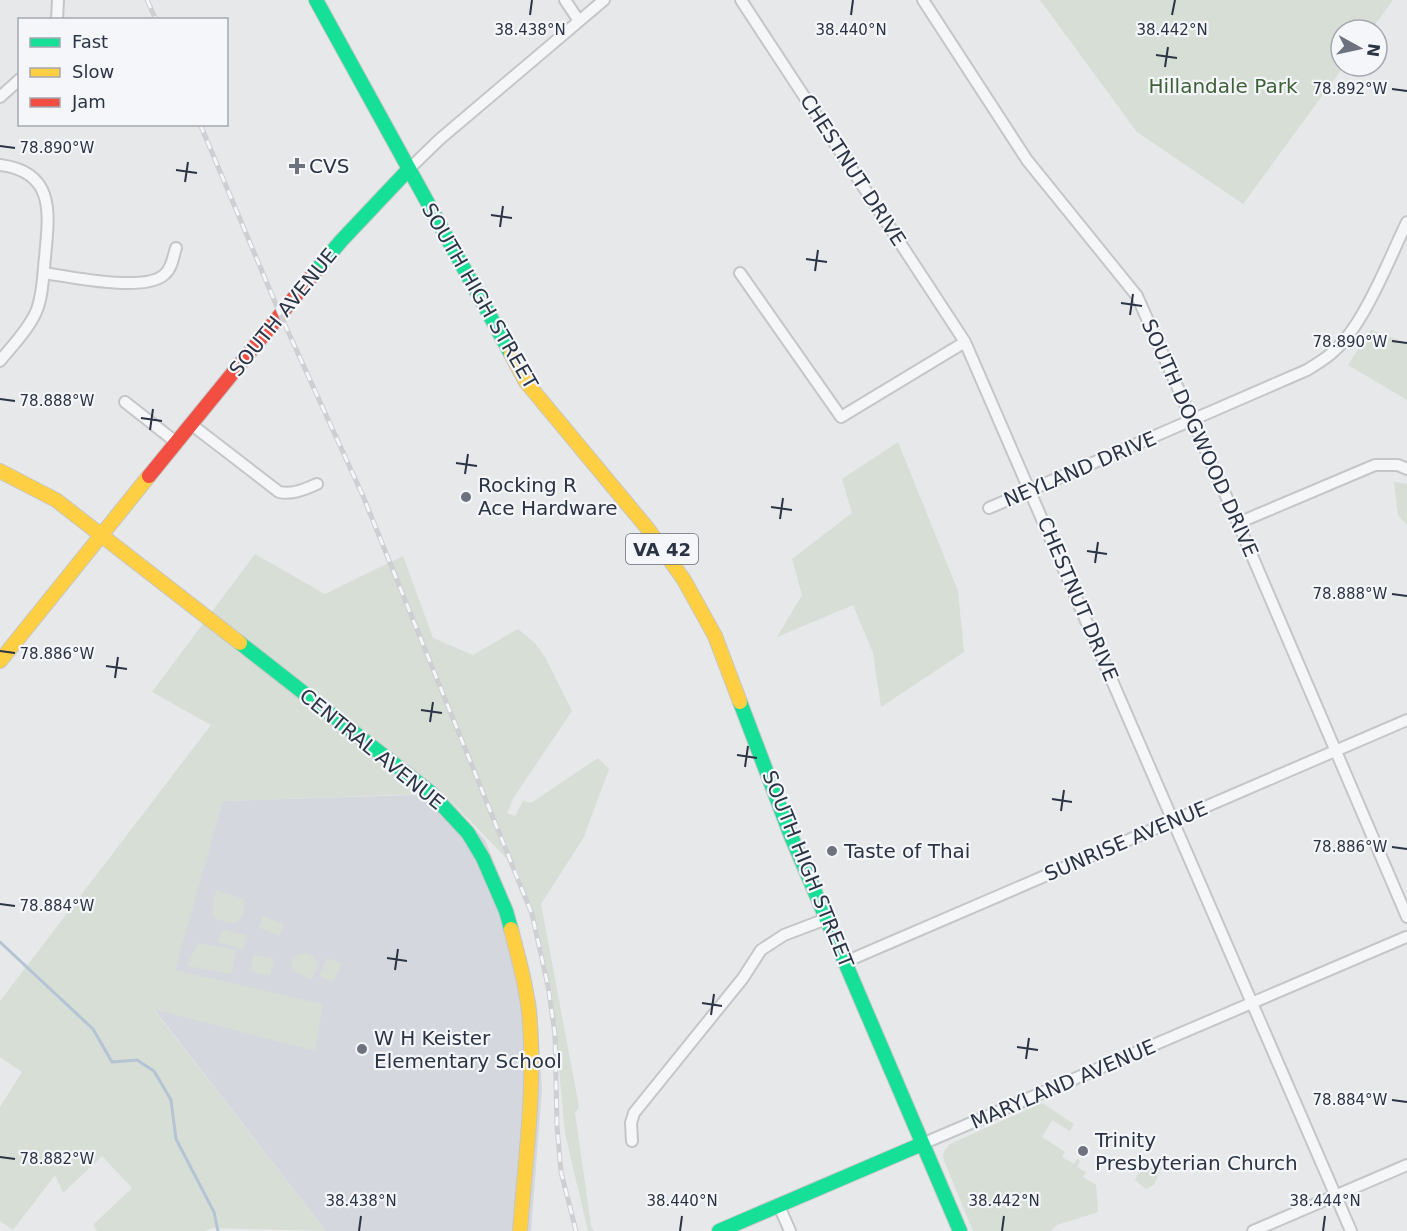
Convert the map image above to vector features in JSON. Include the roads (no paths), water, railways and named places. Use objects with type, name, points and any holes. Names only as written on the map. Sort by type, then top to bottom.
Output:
[{"type":"street","points":[[57,18],[58,0]]},
{"type":"street","name":"SOUTH HIGH STREET","points":[[316,0],[526,382],[648,530],[684,580],[715,636],[788,828],[960,1231]]},
{"type":"street","points":[[566,0],[579,21]]},
{"type":"street","name":"SOUTH AVENUE","points":[[0,661],[341,242],[440,139],[604,0]]},
{"type":"street","name":"CHESTNUT DRIVE","points":[[741,0],[965,342],[1351,1231]]},
{"type":"street","name":"SOUTH DOGWOOD DRIVE","points":[[923,0],[1028,160],[1137,296],[1238,523],[1407,917]]},
{"type":"street","points":[[0,97],[18,81]]},
{"type":"street","points":[[0,165],[19,168],[40,185],[46,196],[49,216],[41,298],[37,311],[0,361]]},
{"type":"street","name":"NEYLAND DRIVE","points":[[989,508],[1307,370],[1333,352],[1357,323],[1407,222]]},
{"type":"street","points":[[44,273],[144,284],[166,273],[171,266],[176,248]]},
{"type":"street","points":[[740,273],[841,417],[965,342]]},
{"type":"street","points":[[125,402],[177,443]]},
{"type":"street","points":[[192,424],[277,490],[289,493],[317,484]]},
{"type":"street","points":[[1238,523],[1375,465],[1398,465],[1407,469]]},
{"type":"street","name":"CENTRAL AVENUE","points":[[0,471],[57,500],[101,537],[430,792],[468,833],[498,889],[522,971],[530,1021],[531,1106],[520,1231]]},
{"type":"street","name":"SUNRISE AVENUE","points":[[845,962],[1407,720]]},
{"type":"street","points":[[632,1141],[631,1123],[634,1113],[743,978],[761,950],[784,935],[826,919]]},
{"type":"street","points":[[1407,931],[1407,938]]},
{"type":"street","name":"MARYLAND AVENUE","points":[[719,1231],[1407,938]]},
{"type":"street","points":[[1252,1231],[1407,1165]]},
{"type":"street","points":[[779,1206],[790,1231]]},
{"type":"waterway","points":[[0,942],[93,1029],[112,1062],[137,1060],[154,1071],[171,1100],[176,1139],[214,1212],[218,1231]]},
{"type":"railway","points":[[147,0],[155,18]]},
{"type":"railway","points":[[201,126],[280,314],[363,496],[532,914],[548,986],[555,1034],[557,1126],[561,1172],[576,1231]]},
{"type":"place","name":"CVS","points":[[297,166]]},
{"type":"place","name":"Rocking R Ace Hardware","points":[[466,497]]},
{"type":"place","name":"Taste of Thai","points":[[832,851]]},
{"type":"place","name":"W H Keister Elementary School","points":[[362,1049]]},
{"type":"place","name":"Trinity Presbyterian Church","points":[[1083,1151]]},
{"type":"park label","name":"Hillandale Park","points":[[1223,86]]}]
